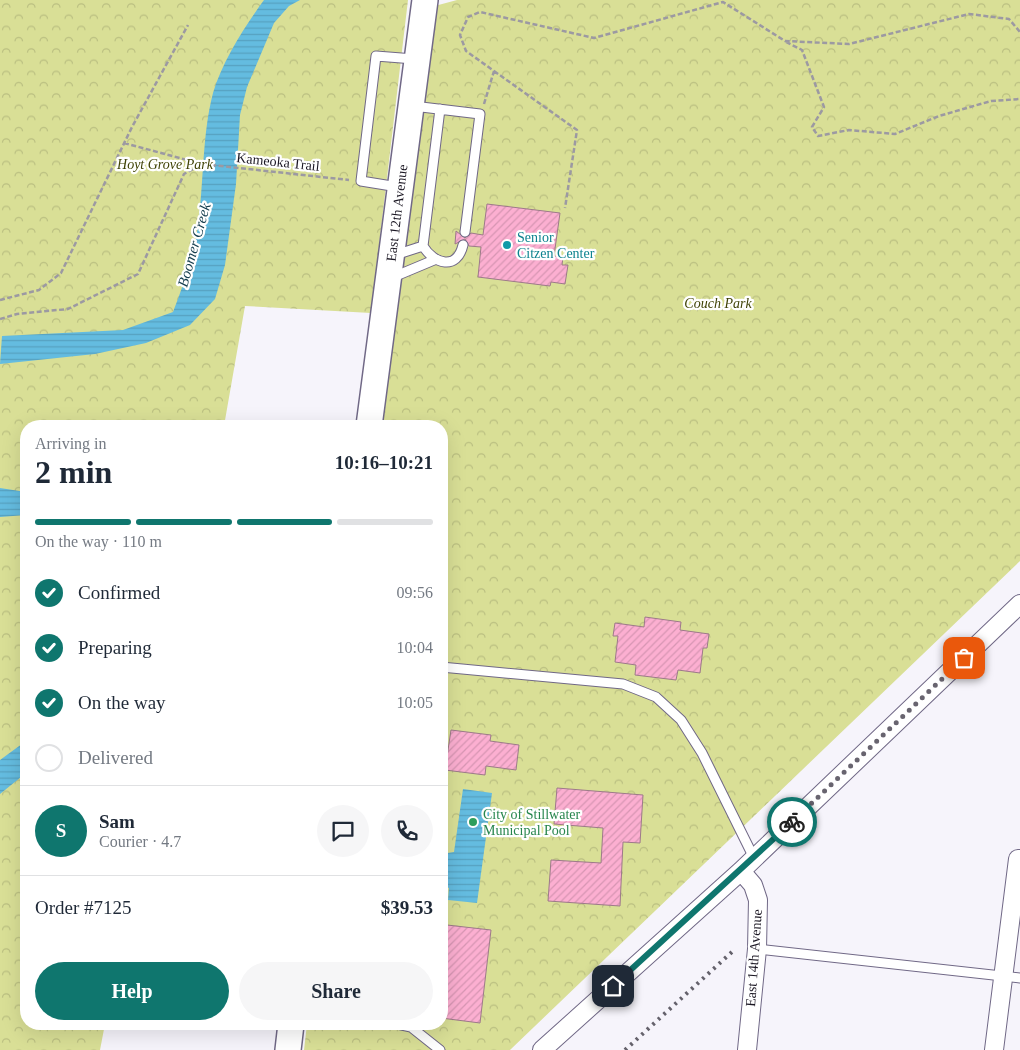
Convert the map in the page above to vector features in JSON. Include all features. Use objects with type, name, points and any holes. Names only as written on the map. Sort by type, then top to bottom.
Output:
[{"type":"street","name":"East 12th Avenue","points":[[370,420],[425,0]]},
{"type":"street","points":[[542,1050],[741,871],[1020,604]]},
{"type":"street","points":[[994,1050],[1012,977],[1019,859]]},
{"type":"street","name":"East 14th Avenue","points":[[741,871],[753,885],[758,900],[757,949],[747,1050]]},
{"type":"street","points":[[288,1050],[290,1030]]},
{"type":"lane","points":[[401,187],[361,181],[376,56],[417,60]]},
{"type":"lane","points":[[411,106],[480,114],[464,232]]},
{"type":"lane","points":[[434,260],[423,246],[440,109]]},
{"type":"lane","points":[[390,268],[423,246]]},
{"type":"lane","points":[[390,268],[434,260],[443,262],[454,259],[460,254],[463,246]]},
{"type":"lane","points":[[448,668],[624,684],[656,696],[681,720],[702,753],[754,858]]},
{"type":"lane","points":[[757,949],[1012,977]]},
{"type":"lane","points":[[415,1030],[440,1050]]},
{"type":"path","points":[[565,208],[576,130],[466,51],[460,35],[468,17],[480,12],[594,38],[723,2],[802,50],[824,107],[812,127],[818,136],[849,130],[895,134],[939,116],[991,100],[1020,99]]},
{"type":"path","points":[[785,41],[849,44],[969,14],[1009,19],[1020,32]]},
{"type":"path","points":[[0,300],[39,290],[61,273],[124,143],[188,25]]},
{"type":"path","points":[[480,114],[494,71]]},
{"type":"path","name":"Kameoka Trail","points":[[124,143],[202,164],[361,181]]},
{"type":"path","points":[[0,319],[17,314],[68,309],[138,274],[184,174],[202,164]]},
{"type":"green space","name":"Hoyt Grove Park","points":[[0,0],[408,0],[371,313],[245,306],[225,420],[20,420],[20,1030],[104,1030],[100,1050],[0,1050]]},
{"type":"green space","name":"Couch Park","points":[[457,0],[1020,0],[1020,561],[510,1050],[304,1050],[306,1030],[448,1030],[448,420],[381,420],[431,7]]},
{"type":"water","points":[[264,0],[300,0],[289,6],[274,23],[247,87],[240,115],[236,184],[225,265],[215,299],[190,325],[146,343],[95,354],[0,364],[2,336],[123,330],[173,312],[194,248],[200,209],[207,125],[213,93],[222,69],[235,45]]},
{"type":"water","points":[[0,488],[20,491],[20,515],[0,517]]},
{"type":"water","points":[[20,745],[20,778],[0,794],[0,760]]},
{"type":"water","name":"City of Stillwater Municipal Pool","points":[[463,789],[492,793],[477,903],[448,900],[448,853],[454,852]]},
{"type":"building","name":"Senior Citzen Center","points":[[487,204],[560,213],[554,256],[563,257],[562,265],[568,265],[565,284],[551,282],[550,286],[478,277],[481,247],[469,246],[465,239],[455,244],[456,231],[465,238],[471,233],[483,235]]},
{"type":"building","points":[[645,617],[681,622],[680,630],[709,634],[707,648],[703,648],[700,673],[678,670],[676,680],[635,675],[636,665],[615,662],[618,636],[613,636],[615,623],[644,627]]},
{"type":"building","points":[[451,730],[491,735],[490,741],[519,745],[516,770],[486,766],[485,775],[448,770],[448,750]]},
{"type":"building","points":[[557,788],[643,795],[640,843],[623,842],[620,906],[548,901],[551,860],[601,863],[603,828],[554,824]]},
{"type":"building","points":[[448,925],[491,930],[480,1023],[448,1019]]},
{"type":"railway","points":[[625,1050],[733,951]]},
{"type":"way so far","points":[[792,822],[964,658]]},
{"type":"place","name":"Senior Citzen Center","points":[[507,245]]},
{"type":"place","name":"City of Stillwater Municipal Pool","points":[[473,822]]},
{"type":"route","points":[[613,986],[741,871],[792,822]]},
{"type":"water label","name":"Boomer Creek","points":[[194,245]]}]
